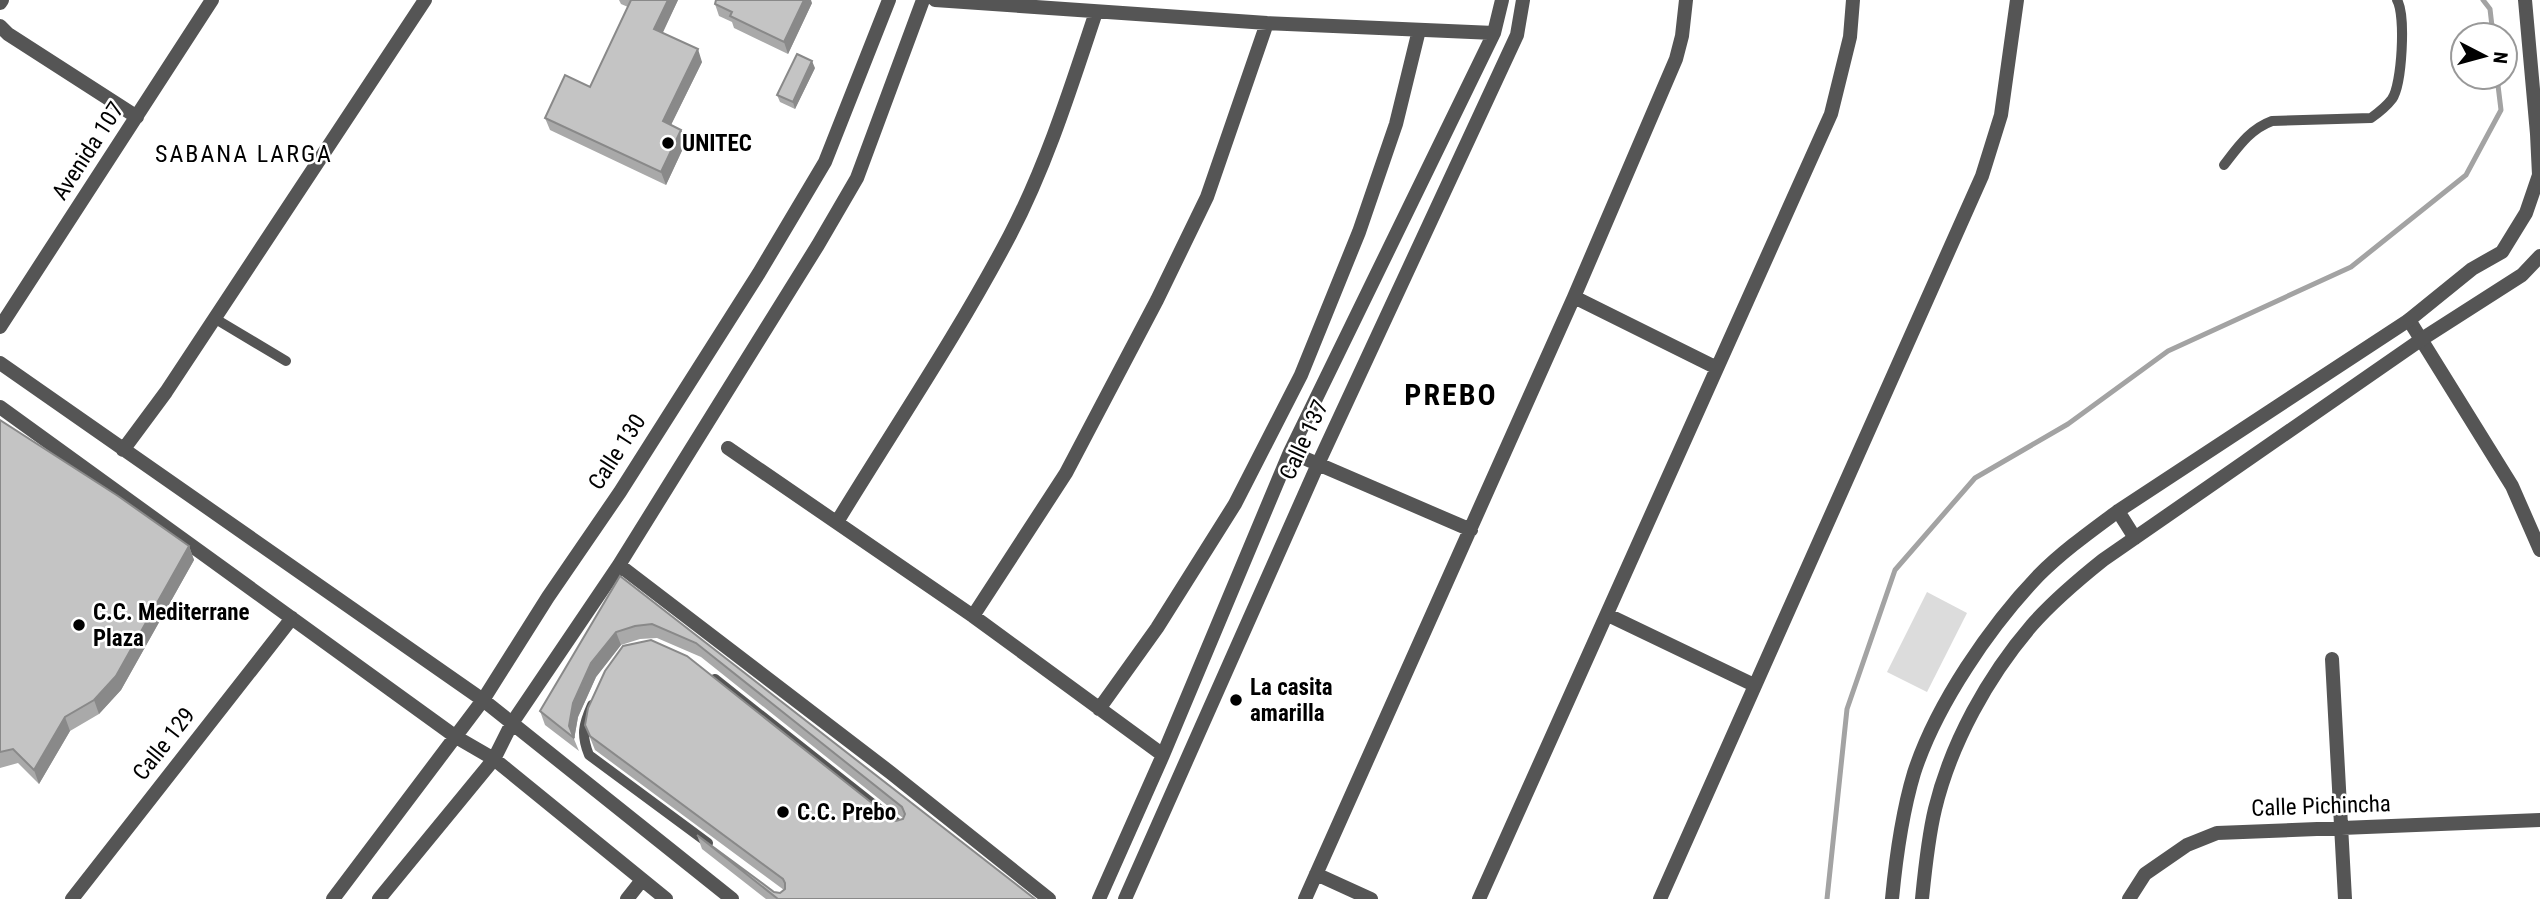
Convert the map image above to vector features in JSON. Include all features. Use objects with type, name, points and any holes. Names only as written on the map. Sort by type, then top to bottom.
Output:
[{"type":"street","name":"Avenida 107","points":[[0,327],[212,0]]},
{"type":"street","points":[[122,450],[166,391],[425,0]]},
{"type":"street","name":"Calle 130","points":[[332,899],[483,699],[715,342],[825,162],[889,0]]},
{"type":"street","points":[[379,899],[494,760],[512,723],[619,565],[818,245],[857,178],[923,0]]},
{"type":"street","points":[[935,0],[1267,23],[1494,33]]},
{"type":"street","points":[[1099,899],[1163,755],[1290,452],[1494,33],[1502,0]]},
{"type":"street","name":"Calle 137","points":[[1125,899],[1318,464],[1517,35],[1523,0]]},
{"type":"street","points":[[1305,899],[1574,298],[1676,59],[1686,0]]},
{"type":"street","points":[[1479,899],[1831,114],[1850,37],[1853,0]]},
{"type":"street","points":[[1660,899],[1982,176],[2001,115],[2017,0]]},
{"type":"street","points":[[1892,899],[1903,821],[1915,769],[1940,715],[1971,661],[2038,576],[2118,511],[2409,320],[2472,270],[2502,252],[2511,240],[2533,197],[2539,175],[2538,134],[2525,0]]},
{"type":"street","points":[[836,522],[960,322],[1010,234],[1056,130],[1096,12]]},
{"type":"street","points":[[972,617],[1066,473],[1157,300],[1206,197],[1267,23]]},
{"type":"street","points":[[0,26],[8,34],[137,117]]},
{"type":"street","points":[[1099,709],[1157,628],[1235,505],[1301,375],[1359,232],[1396,124],[1419,30]]},
{"type":"street","points":[[1922,899],[1935,810],[1947,770],[1973,713],[1999,669],[2032,625],[2066,590],[2135,538],[2422,339],[2522,275],[2540,256]]},
{"type":"street","points":[[1574,298],[1717,368]]},
{"type":"street","points":[[2409,320],[2512,486],[2540,550]]},
{"type":"street","points":[[0,363],[483,699],[732,899]]},
{"type":"street","points":[[0,407],[456,737],[494,760],[666,899]]},
{"type":"street","points":[[727,448],[972,617],[1163,755]]},
{"type":"street","points":[[1290,452],[1471,530]]},
{"type":"street","points":[[2118,511],[2135,538]]},
{"type":"street","points":[[619,565],[881,765],[1048,899]]},
{"type":"street","points":[[1608,615],[1754,685]]},
{"type":"street","name":"Calle 129","points":[[72,899],[292,618]]},
{"type":"street","points":[[2332,659],[2345,899]]},
{"type":"street","name":"Calle Pichincha","points":[[2129,899],[2145,874],[2187,845],[2217,833],[2540,820]]},
{"type":"street","points":[[1316,874],[1371,899]]},
{"type":"street","points":[[627,899],[642,880]]},
{"type":"lane","points":[[2224,165],[2246,137],[2260,125],[2272,121],[2371,118],[2383,109],[2393,98],[2397,83],[2402,26],[2401,7],[2397,0]]},
{"type":"lane","points":[[214,318],[286,361]]},
{"type":"lane","points":[[707,672],[901,827]]},
{"type":"lane","points":[[599,691],[585,720],[583,740],[589,755],[718,851]]},
{"type":"shaded area","points":[[1927,592],[1967,613],[1927,692],[1887,672]]},
{"type":"building","points":[[631,0],[668,0],[654,29],[698,49],[663,121],[681,130],[661,172],[545,118],[565,75],[590,87]]},
{"type":"building","points":[[716,0],[804,0],[784,42],[730,16],[732,12],[715,4]]},
{"type":"building","points":[[797,54],[812,61],[793,102],[777,95]]},
{"type":"building","name":"C.C. Mediterrane Plaza","points":[[0,420],[118,496],[189,546],[116,676],[94,700],[65,717],[34,770],[13,749],[0,752]]},
{"type":"building","name":"C.C. Prebo","points":[[620,576],[1035,899],[778,899],[697,835],[774,892],[780,893],[785,889],[783,879],[590,736],[585,725],[588,708],[605,671],[623,646],[651,640],[687,656],[892,819],[903,819],[905,814],[902,807],[696,643],[652,624],[616,632],[591,663],[573,703],[569,726],[574,738],[540,711]]},
{"type":"waterway","points":[[2483,0],[2490,9],[2491,21]]},
{"type":"waterway","points":[[1827,899],[1847,709],[1895,570],[1975,478],[2068,424],[2168,351],[2351,267],[2466,175],[2501,110],[2499,91]]},
{"type":"place","name":"UNITEC","points":[[668,143]]},
{"type":"place","name":"C.C. Mediterrane Plaza","points":[[79,625]]},
{"type":"place","name":"La casita amarilla","points":[[1236,700]]},
{"type":"place","name":"C.C. Prebo","points":[[783,812]]},
{"type":"district","name":"SABANA LARGA","points":[[244,154]]},
{"type":"district","name":"PREBO","points":[[1451,394]]}]
